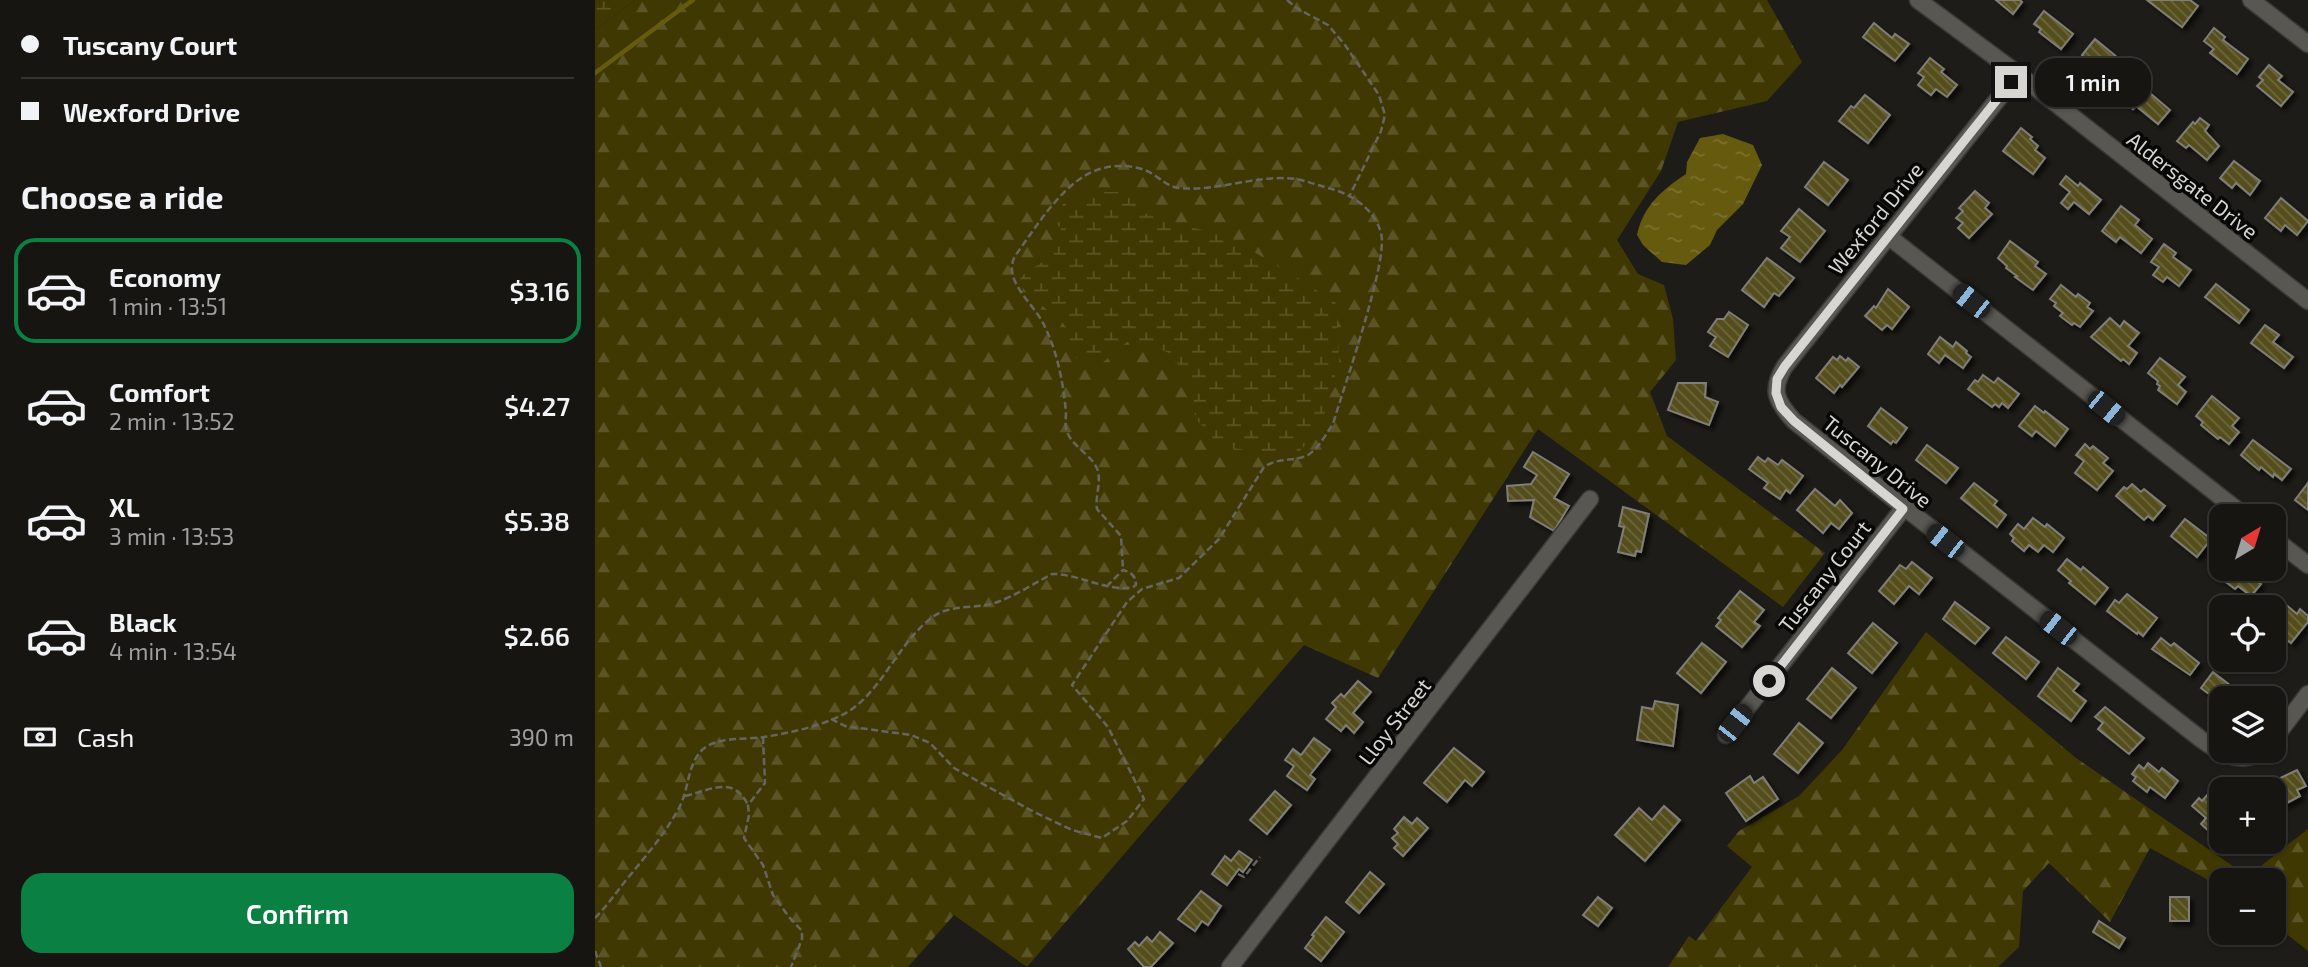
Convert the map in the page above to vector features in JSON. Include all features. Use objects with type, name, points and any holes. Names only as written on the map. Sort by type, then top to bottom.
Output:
[{"type":"street","name":"Aldersgate Drive","points":[[1918,0],[2018,74],[2308,301]]},
{"type":"street","points":[[2251,0],[2308,44]]},
{"type":"street","name":"Wexford Drive","points":[[1776,393],[1777,379],[1785,366],[2018,74]]},
{"type":"street","points":[[1888,236],[2230,504]]},
{"type":"street","name":"Tuscany Drive","points":[[1776,393],[1781,407],[1794,421],[1903,509],[2209,745]]},
{"type":"street","name":"Lloy Street","points":[[1230,967],[1590,499]]},
{"type":"street","name":"Tuscany Court","points":[[1726,735],[1903,509]]},
{"type":"street","points":[[2286,548],[2308,565]]},
{"type":"street","points":[[2286,723],[2308,694]]},
{"type":"path","points":[[1287,0],[1328,26],[1345,45],[1379,95],[1385,115],[1381,131],[1350,195]]},
{"type":"path","points":[[831,719],[845,726],[911,734],[930,743],[954,768],[1072,830],[1102,838],[1127,821],[1144,799],[1108,727],[1072,685],[1127,602],[1140,590],[1179,578],[1219,540],[1264,467],[1273,461],[1307,455],[1320,443],[1333,424],[1375,285],[1382,236],[1373,217],[1350,195],[1295,179],[1244,182],[1220,187],[1171,187],[1148,171],[1119,166],[1103,168],[1069,188],[1054,203],[1011,263],[1014,277],[1041,319],[1058,363],[1066,428],[1073,443],[1089,457],[1098,472],[1097,509],[1121,536],[1123,570],[1108,585]]},
{"type":"path","points":[[1123,570],[1133,575],[1135,585],[1140,590]]},
{"type":"path","points":[[595,918],[652,849],[685,796],[694,762],[703,749],[715,742],[764,737],[841,716],[861,702],[921,627],[936,614],[998,602],[1052,574],[1129,589],[1135,585]]},
{"type":"path","points":[[748,805],[765,783],[764,737]]},
{"type":"path","points":[[685,796],[723,786],[734,788],[742,794],[748,805],[749,815],[744,838],[763,865],[773,895],[802,931],[802,939],[791,967]]},
{"type":"path","points":[[1238,874],[1244,877],[1260,856]]},
{"type":"path","points":[[595,951],[601,967]]},
{"type":"green space","points":[[595,0],[635,0],[595,30]]},
{"type":"green space","points":[[635,0],[1767,0],[1802,62],[1767,101],[1678,122],[1661,171],[1617,240],[1638,274],[1664,285],[1673,319],[1676,360],[1650,392],[1667,436],[1825,553],[1783,607],[1538,429],[1378,678],[1304,645],[1027,967],[954,915],[908,967],[595,967],[595,30]]},
{"type":"green space","points":[[1085,192],[1128,192],[1144,213],[1232,239],[1336,303],[1339,361],[1321,427],[1300,451],[1262,453],[1220,446],[1197,420],[1190,378],[1167,352],[1132,338],[1101,364],[1077,359],[1064,324],[1026,292],[1018,281],[1026,272],[1053,256],[1061,228],[1054,222],[1063,204]]},
{"type":"green space","points":[[1926,632],[2076,758],[2209,850],[2209,854],[2215,854],[2236,868],[2209,868],[2209,880],[2150,848],[2110,922],[2049,863],[2023,891],[2019,947],[1998,967],[1668,967],[1689,936],[1696,941],[1752,867],[1727,846],[1739,831],[1799,796],[1842,750]]},
{"type":"green space","points":[[2308,829],[2308,951],[2286,933],[2286,868],[2253,868],[2261,866],[2276,854],[2286,854],[2286,846]]},
{"type":"water","points":[[1723,134],[1753,145],[1762,165],[1743,204],[1717,230],[1710,245],[1686,265],[1662,262],[1643,245],[1637,235],[1644,215],[1669,186],[1686,174],[1687,162],[1700,138]]},
{"type":"building","points":[[1996,0],[2020,0],[2022,2],[2013,14]]},
{"type":"building","points":[[2147,0],[2190,0],[2198,6],[2182,27]]},
{"type":"building","points":[[2044,11],[2073,34],[2061,49],[2039,32],[2041,29],[2034,24]]},
{"type":"building","points":[[1874,23],[1892,38],[1895,34],[1909,44],[1895,61],[1863,37]]},
{"type":"building","points":[[2214,28],[2225,37],[2223,40],[2248,59],[2237,74],[2210,53],[2214,49],[2204,41]]},
{"type":"building","points":[[2095,39],[2124,63],[2113,76],[2098,68],[2092,75],[2079,64],[2085,58],[2082,55]]},
{"type":"building","points":[[1930,58],[1944,69],[1941,72],[1957,85],[1947,97],[1936,89],[1931,95],[1918,85],[1924,77],[1918,73]]},
{"type":"building","points":[[2269,65],[2282,76],[2278,80],[2293,92],[2281,106],[2257,86],[2263,80],[2259,77]]},
{"type":"building","points":[[2132,88],[2140,95],[2145,89],[2170,110],[2158,124],[2136,106],[2133,109],[2123,100]]},
{"type":"building","points":[[1865,95],[1890,115],[1868,143],[1839,121],[1851,106],[1854,108]]},
{"type":"building","points":[[2200,118],[2209,125],[2205,131],[2219,146],[2207,160],[2189,145],[2186,148],[2177,141],[2193,122],[2195,124]]},
{"type":"building","points":[[2021,128],[2032,137],[2030,139],[2038,146],[2035,150],[2045,158],[2033,174],[2003,151]]},
{"type":"building","points":[[2234,161],[2260,181],[2250,195],[2236,183],[2232,188],[2220,178]]},
{"type":"building","points":[[1824,162],[1848,180],[1828,205],[1805,187]]},
{"type":"building","points":[[2066,176],[2078,186],[2080,183],[2101,200],[2089,214],[2074,202],[2068,209],[2061,203],[2070,192],[2060,184]]},
{"type":"building","points":[[1975,191],[1989,203],[1985,208],[1992,214],[1969,238],[1958,228],[1963,223],[1956,218],[1963,211],[1959,208]]},
{"type":"building","points":[[2281,198],[2308,221],[2297,235],[2285,225],[2281,231],[2265,218]]},
{"type":"building","points":[[2121,206],[2139,220],[2135,225],[2152,239],[2141,253],[2120,237],[2116,242],[2102,231]]},
{"type":"building","points":[[1799,209],[1825,231],[1800,262],[1781,248],[1790,237],[1781,231]]},
{"type":"building","points":[[2010,241],[2038,262],[2035,266],[2046,274],[2033,290],[2015,277],[2017,276],[1998,258]]},
{"type":"building","points":[[2164,244],[2176,253],[2173,257],[2191,270],[2179,286],[2167,277],[2163,282],[2153,275],[2159,267],[2151,262]]},
{"type":"building","points":[[1767,258],[1794,278],[1779,296],[1774,293],[1764,307],[1742,290]]},
{"type":"building","points":[[2216,284],[2249,310],[2239,323],[2205,297]]},
{"type":"building","points":[[2061,285],[2076,297],[2078,294],[2090,303],[2087,307],[2093,311],[2080,327],[2074,323],[2072,325],[2060,316],[2063,313],[2050,299]]},
{"type":"building","points":[[1888,289],[1909,307],[1892,329],[1887,325],[1882,330],[1865,316],[1874,306],[1876,308]]},
{"type":"building","points":[[1729,312],[1748,325],[1728,357],[1710,346],[1716,337],[1708,332],[1717,319],[1724,319]]},
{"type":"building","points":[[2110,318],[2120,327],[2124,321],[2139,333],[2128,346],[2137,353],[2129,364],[2123,359],[2121,361],[2091,337]]},
{"type":"building","points":[[2265,325],[2279,335],[2273,342],[2293,357],[2284,368],[2251,343]]},
{"type":"building","points":[[1940,337],[1953,347],[1956,342],[1967,351],[1971,357],[1963,368],[1945,355],[1939,363],[1928,354]]},
{"type":"building","points":[[1840,356],[1846,361],[1848,358],[1859,367],[1834,393],[1816,378],[1833,357],[1837,360]]},
{"type":"building","points":[[2160,358],[2185,377],[2178,385],[2186,392],[2177,404],[2158,390],[2158,381],[2148,373]]},
{"type":"building","points":[[1983,375],[1994,383],[1998,378],[2019,394],[2008,408],[2002,403],[1999,407],[1995,404],[1992,407],[1968,389]]},
{"type":"building","points":[[1678,383],[1706,383],[1705,397],[1718,402],[1709,425],[1668,410]]},
{"type":"building","points":[[2212,396],[2239,418],[2232,426],[2239,432],[2229,444],[2201,425],[2203,422],[2196,416]]},
{"type":"building","points":[[2035,406],[2068,429],[2055,446],[2036,431],[2032,436],[2019,426]]},
{"type":"building","points":[[1881,408],[1907,428],[1896,443],[1893,441],[1891,444],[1868,426]]},
{"type":"building","points":[[2253,440],[2291,469],[2282,480],[2274,474],[2273,477],[2261,467],[2259,470],[2241,455]]},
{"type":"building","points":[[2085,444],[2090,449],[2093,446],[2108,458],[2103,463],[2113,471],[2097,490],[2075,473],[2084,461],[2076,455]]},
{"type":"building","points":[[1927,445],[1958,468],[1946,483],[1916,460]]},
{"type":"building","points":[[1533,452],[1569,474],[1554,498],[1569,506],[1554,531],[1530,517],[1534,500],[1508,501],[1507,486],[1531,484],[1537,475],[1524,467]]},
{"type":"building","points":[[1758,457],[1765,462],[1768,458],[1778,465],[1782,460],[1803,476],[1790,493],[1786,490],[1780,499],[1764,488],[1768,483],[1749,469]]},
{"type":"building","points":[[1974,483],[1997,501],[1994,505],[2006,515],[1997,527],[1961,498]]},
{"type":"building","points":[[2308,483],[2308,510],[2295,500]]},
{"type":"building","points":[[2132,484],[2141,492],[2144,489],[2165,506],[2153,520],[2148,516],[2144,520],[2116,496],[2124,487],[2127,489]]},
{"type":"building","points":[[1815,489],[1835,506],[1840,500],[1852,513],[1839,529],[1831,523],[1823,533],[1797,510]]},
{"type":"building","points":[[1623,507],[1649,514],[1641,552],[1636,551],[1635,556],[1618,552],[1624,527],[1619,526]]},
{"type":"building","points":[[2033,518],[2045,527],[2047,524],[2064,538],[2053,552],[2044,545],[2038,552],[2029,545],[2024,551],[2012,541],[2014,538],[2010,534],[2018,524],[2024,529]]},
{"type":"building","points":[[2185,519],[2209,537],[2209,542],[2197,557],[2171,536]]},
{"type":"building","points":[[2067,559],[2081,570],[2083,567],[2108,588],[2095,604],[2069,583],[2071,581],[2058,570]]},
{"type":"building","points":[[1912,562],[1932,578],[1919,594],[1909,586],[1894,604],[1879,591],[1900,565],[1906,569]]},
{"type":"building","points":[[2224,581],[2256,581],[2261,584],[2252,595],[2238,586],[2235,589]]},
{"type":"building","points":[[1740,591],[1764,610],[1754,622],[1760,626],[1742,647],[1716,626],[1721,620],[1718,618]]},
{"type":"building","points":[[2127,594],[2157,618],[2143,636],[2107,611],[2115,600],[2119,603]]},
{"type":"building","points":[[1955,602],[1989,628],[1975,644],[1943,619]]},
{"type":"building","points":[[2286,605],[2297,614],[2300,609],[2308,616],[2308,622],[2291,643],[2286,639]]},
{"type":"building","points":[[1873,623],[1897,643],[1872,673],[1848,653]]},
{"type":"building","points":[[2006,637],[2039,662],[2026,679],[1993,653]]},
{"type":"building","points":[[2161,638],[2171,646],[2174,643],[2199,663],[2190,675],[2152,649]]},
{"type":"building","points":[[1702,643],[1726,662],[1701,693],[1677,673]]},
{"type":"building","points":[[1832,668],[1856,688],[1831,718],[1807,699]]},
{"type":"building","points":[[2058,668],[2079,684],[2073,691],[2086,701],[2071,721],[2038,696]]},
{"type":"building","points":[[2213,672],[2231,686],[2209,686],[2209,694],[2201,688]]},
{"type":"building","points":[[1358,681],[1371,692],[1353,713],[1363,722],[1354,733],[1346,725],[1341,731],[1326,719],[1336,707],[1332,703],[1341,694],[1344,697]]},
{"type":"building","points":[[1655,701],[1678,705],[1673,746],[1637,740],[1642,707],[1653,709]]},
{"type":"building","points":[[2105,707],[2144,738],[2129,754],[2098,729],[2103,723],[2095,717]]},
{"type":"building","points":[[1799,723],[1823,743],[1798,773],[1774,754]]},
{"type":"building","points":[[1314,738],[1330,750],[1310,775],[1315,779],[1307,790],[1287,776],[1294,766],[1285,760],[1293,749],[1301,755]]},
{"type":"building","points":[[1454,748],[1484,772],[1472,786],[1465,780],[1447,802],[1424,783]]},
{"type":"building","points":[[2148,763],[2159,772],[2162,768],[2178,781],[2165,798],[2150,787],[2147,792],[2133,781],[2136,777],[2132,774],[2139,765],[2144,769]]},
{"type":"building","points":[[2297,770],[2306,786],[2297,790],[2300,796],[2286,804],[2286,777],[2282,777]]},
{"type":"building","points":[[1750,776],[1754,783],[1763,777],[1778,799],[1746,821],[1726,793]]},
{"type":"building","points":[[1275,791],[1291,805],[1267,834],[1250,820]]},
{"type":"building","points":[[2209,793],[2209,831],[2201,824],[2206,818],[2192,806],[2199,798],[2202,801]]},
{"type":"building","points":[[1664,806],[1680,820],[1645,861],[1615,835],[1639,808],[1652,820]]},
{"type":"building","points":[[1404,817],[1412,824],[1417,818],[1428,828],[1403,856],[1394,848],[1398,844],[1392,838],[1398,833],[1394,829]]},
{"type":"building","points":[[1239,851],[1252,860],[1243,872],[1239,869],[1227,885],[1212,874],[1225,856],[1231,861]]},
{"type":"building","points":[[1370,872],[1384,884],[1359,913],[1346,902]]},
{"type":"building","points":[[1201,891],[1221,906],[1208,925],[1202,921],[1195,931],[1178,919]]},
{"type":"building","points":[[1598,897],[1612,908],[1598,926],[1583,915]]},
{"type":"building","points":[[2170,897],[2189,897],[2189,921],[2170,921]]},
{"type":"building","points":[[1326,917],[1344,932],[1321,961],[1305,948]]},
{"type":"building","points":[[2099,921],[2125,938],[2119,948],[2093,932]]},
{"type":"building","points":[[1160,932],[1173,943],[1151,967],[1144,967],[1128,949],[1135,942],[1139,946],[1147,937],[1152,942]]},
{"type":"waterway","points":[[595,73],[693,0]]},
{"type":"route","points":[[1769,681],[1903,509],[1794,421],[1781,407],[1776,393],[1777,379],[1811,332],[2011,82]]}]
